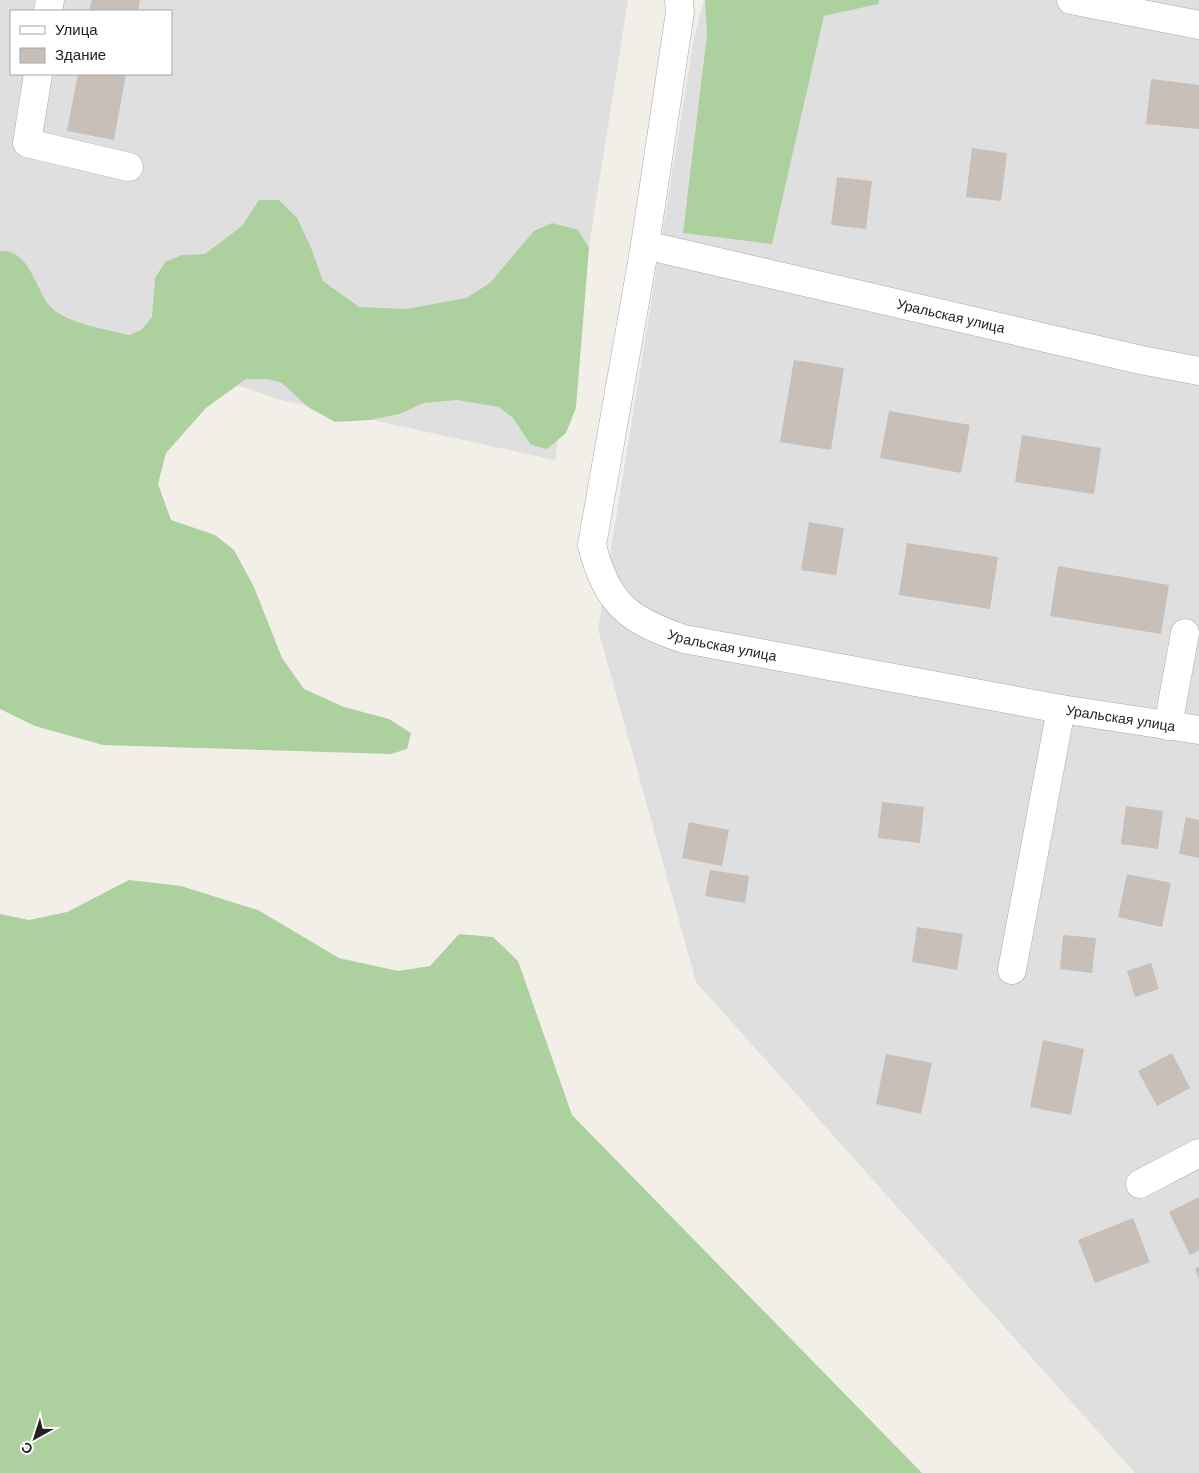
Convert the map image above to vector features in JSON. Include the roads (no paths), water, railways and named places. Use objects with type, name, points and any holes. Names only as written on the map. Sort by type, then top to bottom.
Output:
[{"type":"street","name":"Уральская улица","points":[[679,0],[680,12],[645,245],[592,545],[598,572],[610,594],[629,612],[651,628],[684,639],[1061,709],[1199,730]]},
{"type":"street","points":[[1071,0],[1199,25]]},
{"type":"street","points":[[38,75],[26,143],[128,167]]},
{"type":"street","name":"Уральская улица","points":[[645,245],[1199,371]]},
{"type":"street","points":[[1168,726],[1185,633]]},
{"type":"street","points":[[1012,970],[1061,709]]},
{"type":"street","points":[[1140,1184],[1199,1153]]}]
